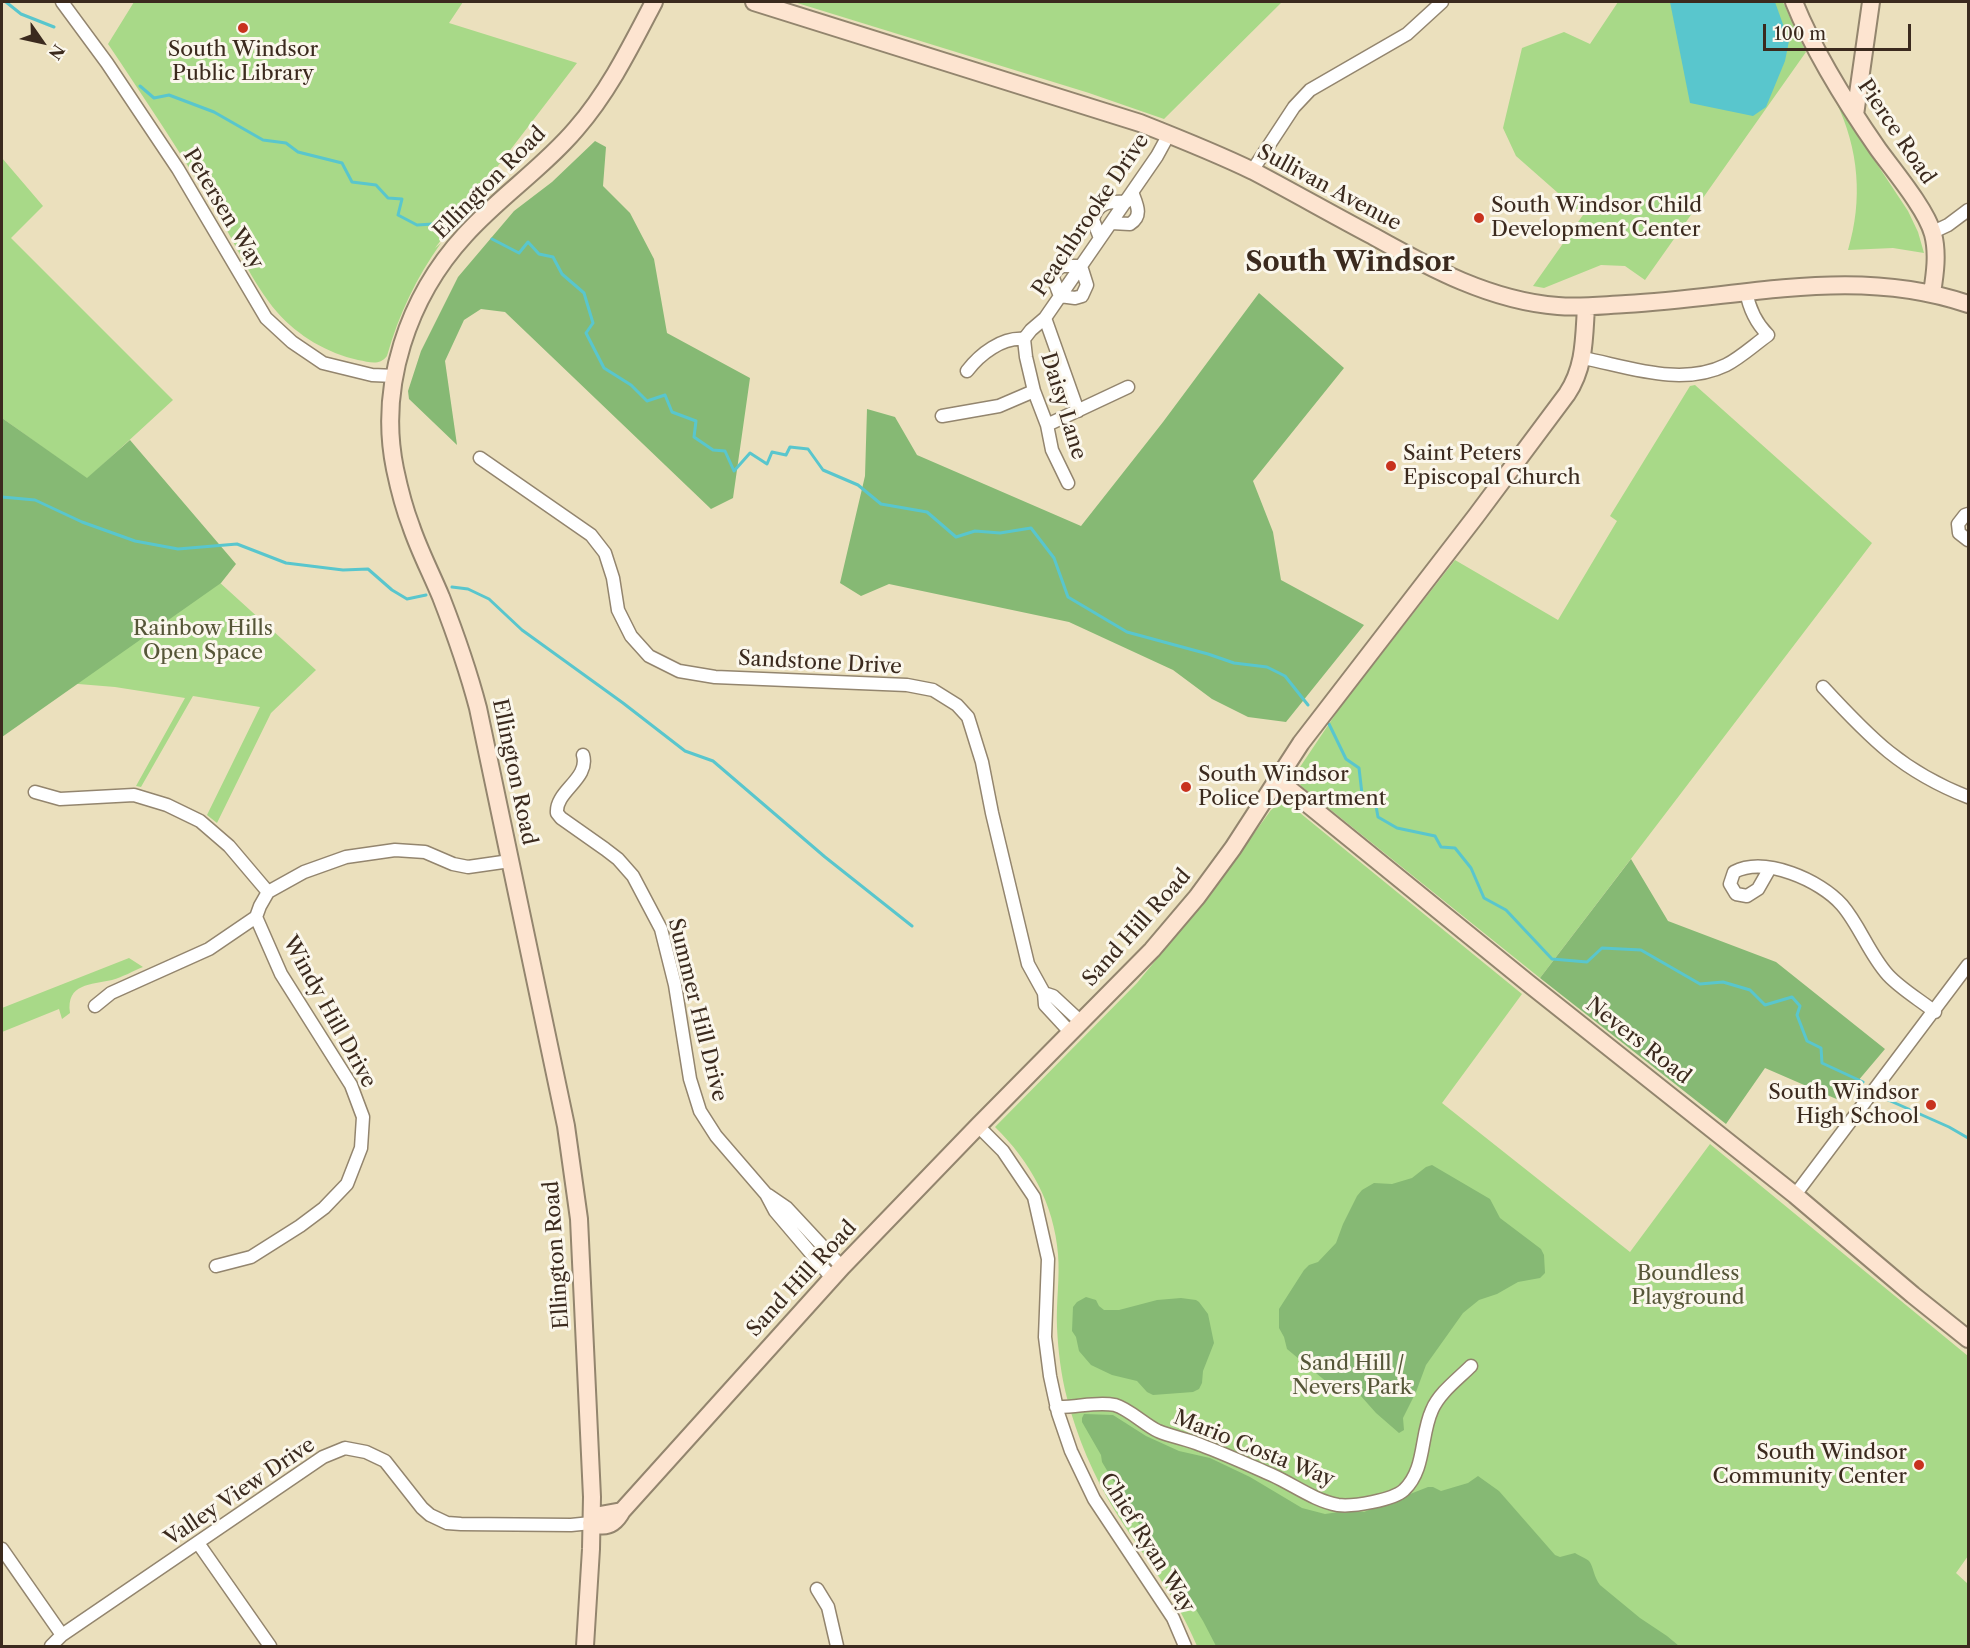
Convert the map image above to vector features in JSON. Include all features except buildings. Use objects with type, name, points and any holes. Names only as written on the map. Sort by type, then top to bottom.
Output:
[{"type":"main road","name":"Ellington Road","points":[[585,1647],[591,1523],[584,1291],[574,1176],[566,1127],[478,708],[468,670],[440,594],[411,526],[395,467],[391,418],[395,376],[403,342],[416,307],[429,282],[466,233],[550,157],[584,120],[618,69],[654,2]]},
{"type":"main road","name":"Sullivan Avenue","points":[[754,2],[1076,101],[1169,134],[1252,171],[1459,281],[1518,300],[1558,306],[1656,303],[1746,291],[1837,284],[1908,289],[1932,293],[1968,304]]},
{"type":"main road","name":"Pierce Road","points":[[1794,2],[1818,53],[1855,115],[1914,199],[1933,232],[1936,262],[1932,293]]},
{"type":"main road","points":[[1855,115],[1871,2]]},
{"type":"main road","name":"Sand Hill Road","points":[[591,1523],[600,1515],[622,1511],[837,1272],[1152,950],[1197,897],[1233,848],[1301,743],[1544,426],[1574,383],[1583,357],[1586,306]]},
{"type":"main road","name":"Nevers Road","points":[[1278,780],[1528,983],[1795,1195],[1968,1340]]},
{"type":"street","name":"Petersen Way","points":[[62,2],[107,63],[178,169],[266,318],[292,342],[323,363],[372,375],[395,376]]},
{"type":"street","points":[[1252,171],[1294,107],[1310,90],[1407,34],[1442,2]]},
{"type":"street","name":"Peachbrooke Drive","points":[[1024,339],[1045,318],[1161,151],[1169,134]]},
{"type":"street","points":[[1100,238],[1093,220],[1097,209],[1107,202],[1129,197],[1139,212],[1136,220],[1130,224],[1111,223]]},
{"type":"street","points":[[1933,232],[1948,225],[1968,210]]},
{"type":"street","points":[[1062,266],[1081,266],[1087,285],[1085,292],[1075,298],[1060,296],[1053,282],[1055,271],[1062,266]]},
{"type":"street","points":[[1583,357],[1679,376],[1698,375],[1727,365],[1768,335],[1761,328],[1748,304],[1746,291]]},
{"type":"street","name":"Peachbrooke Drive","points":[[1045,318],[1078,411]]},
{"type":"street","points":[[967,371],[981,356],[996,346],[1014,338],[1024,339]]},
{"type":"street","name":"Daisy Lane","points":[[1024,339],[1034,391],[1047,425],[1052,450],[1068,483]]},
{"type":"street","points":[[1047,425],[1128,387]]},
{"type":"street","points":[[942,416],[999,406],[1034,391]]},
{"type":"street","name":"Sandstone Drive","points":[[480,458],[591,535],[605,553],[613,578],[618,610],[631,636],[649,656],[679,671],[715,677],[907,685],[933,690],[957,705],[968,717],[982,762],[1028,964],[1044,993],[1053,996],[1076,1027]]},
{"type":"street","points":[[1968,514],[1958,524],[1959,533],[1968,540]]},
{"type":"street","points":[[1824,687],[1864,731],[1891,755],[1924,777],[1968,797]]},
{"type":"street","name":"Summer Hill Drive","points":[[583,755],[584,766],[558,803],[557,813],[618,859],[633,876],[661,929],[675,985],[690,1079],[700,1111],[716,1136],[766,1194],[787,1208],[837,1272]]},
{"type":"street","points":[[35,792],[60,799],[134,795],[168,805],[200,821],[229,846],[268,892]]},
{"type":"street","points":[[95,1006],[111,993],[210,949],[256,917],[268,892],[304,872],[346,857],[395,850],[425,852],[453,864],[468,867],[510,861]]},
{"type":"street","points":[[1770,868],[1786,871],[1820,886],[1842,905],[1871,953],[1889,976],[1935,1012]]},
{"type":"street","name":"Windy Hill Drive","points":[[216,1266],[251,1257],[324,1208],[347,1184],[361,1148],[363,1117],[351,1085],[281,974],[256,917]]},
{"type":"street","points":[[1795,1195],[1935,1012],[1968,965]]},
{"type":"street","name":"Chief Ryan Way","points":[[978,1126],[1003,1151],[1034,1197],[1048,1259],[1045,1337],[1050,1376],[1056,1407],[1071,1451],[1094,1499],[1173,1618],[1185,1647]]},
{"type":"street","name":"Mario Costa Way","points":[[1056,1407],[1067,1408],[1096,1404],[1117,1406],[1158,1431],[1204,1446],[1323,1501],[1351,1505],[1393,1497],[1402,1492],[1412,1481],[1420,1463],[1426,1426],[1432,1409],[1471,1366]]},
{"type":"street","name":"Valley View Drive","points":[[51,1647],[62,1635],[323,1456],[345,1448],[366,1452],[385,1461],[422,1508],[430,1515],[447,1522],[538,1525],[591,1523]]},
{"type":"street","points":[[198,1543],[270,1647]]},
{"type":"street","points":[[2,1549],[62,1635]]},
{"type":"street","points":[[817,1589],[828,1607],[837,1647]]},
{"type":"green space","points":[[134,2],[463,2],[449,23],[577,63],[435,248],[441,243],[409,297],[387,356],[381,361],[370,362],[346,357],[324,348],[294,329],[268,301],[189,168],[108,44]]},
{"type":"green space","points":[[794,2],[1282,2],[1164,119],[1089,93]]},
{"type":"green space","points":[[1618,2],[1783,2],[1806,52],[1645,280],[1625,266],[1601,265],[1544,288],[1533,286],[1583,215],[1516,156],[1503,128],[1522,48],[1564,32],[1590,44]]},
{"type":"green space","points":[[1836,102],[1908,211],[1918,232],[1924,253],[1893,248],[1848,250],[1856,212],[1856,175],[1850,138]]},
{"type":"green space","points":[[595,141],[606,147],[603,186],[630,213],[654,259],[667,333],[750,378],[733,498],[711,509],[505,312],[481,309],[464,320],[445,361],[457,445],[409,399],[408,391],[421,351],[458,277],[514,211],[552,182]]},
{"type":"green space","points":[[2,158],[43,206],[11,238],[173,400],[87,479],[2,418]]},
{"type":"green space","points":[[1259,293],[1344,368],[1253,481],[1273,532],[1281,580],[1364,625],[1286,722],[1248,717],[1212,699],[1173,670],[1069,622],[889,584],[861,596],[840,583],[865,476],[867,409],[895,417],[917,455],[1081,526],[1163,422]]},
{"type":"green space","points":[[1695,385],[1872,543],[1540,978],[1301,786],[1296,775],[1341,706],[1455,560],[1558,620],[1617,521],[1610,516],[1690,386]]},
{"type":"green space","points":[[2,418],[87,478],[130,440],[236,564],[221,583],[2,737]]},
{"type":"green space","name":"Rainbow Hills Open Space","points":[[207,571],[316,670],[271,713],[217,823],[207,815],[260,707],[193,696],[141,787],[136,786],[185,698],[115,687],[54,682]]},
{"type":"green space","name":"Sand Hill / Nevers Park","points":[[1279,804],[1289,804],[1522,994],[1442,1103],[1630,1252],[1710,1144],[1968,1356],[1968,1556],[1956,1573],[1968,1584],[1968,1646],[1197,1646],[1170,1594],[1107,1498],[1081,1442],[1067,1398],[1060,1362],[1057,1327],[1059,1272],[1056,1236],[1046,1201],[1038,1184],[1019,1154],[995,1127],[1137,983],[1210,894],[1271,810]]},
{"type":"green space","points":[[1631,859],[1668,921],[1776,962],[1885,1049],[1841,1101],[1765,1068],[1726,1124],[1540,978]]},
{"type":"green space","points":[[129,958],[143,967],[116,979],[82,987],[72,996],[70,1013],[62,1019],[59,1009],[2,1032],[2,1008]]},
{"type":"green space","points":[[1432,1165],[1490,1199],[1500,1218],[1541,1249],[1544,1255],[1545,1273],[1540,1278],[1518,1282],[1497,1294],[1479,1300],[1463,1313],[1426,1365],[1403,1418],[1404,1430],[1399,1433],[1360,1395],[1328,1383],[1287,1349],[1279,1328],[1279,1309],[1304,1270],[1309,1265],[1318,1262],[1336,1243],[1343,1224],[1362,1190],[1374,1183],[1392,1184],[1412,1178]]},
{"type":"green space","points":[[1086,1297],[1096,1300],[1104,1310],[1119,1310],[1157,1300],[1181,1298],[1199,1302],[1208,1314],[1214,1343],[1199,1389],[1193,1392],[1153,1395],[1137,1381],[1112,1375],[1091,1365],[1079,1351],[1072,1331],[1073,1307]]},
{"type":"green space","points":[[1084,1414],[1113,1415],[1146,1436],[1179,1451],[1210,1458],[1250,1477],[1302,1508],[1325,1514],[1346,1511],[1364,1512],[1428,1487],[1441,1491],[1468,1483],[1478,1476],[1499,1491],[1555,1555],[1560,1557],[1575,1553],[1588,1560],[1600,1585],[1679,1646],[1216,1646],[1167,1562],[1139,1524],[1102,1462],[1101,1455],[1082,1422]]},
{"type":"water","points":[[1670,2],[1775,2],[1789,41],[1785,61],[1766,107],[1753,116],[1690,103]]},
{"type":"waterway","points":[[6,2],[21,14],[54,27]]},
{"type":"waterway","points":[[140,86],[154,98],[169,95],[214,112],[263,140],[286,143],[298,152],[342,163],[352,182],[376,185],[388,198],[402,199],[398,215],[417,225],[433,224],[444,228]]},
{"type":"waterway","points":[[492,239],[519,253],[528,242],[539,254],[553,257],[562,274],[584,293],[593,323],[586,333],[604,368],[631,385],[647,401],[665,395],[672,412],[696,421],[694,437],[713,450],[725,451],[734,471],[750,453],[767,464],[772,452],[786,455],[790,447],[808,449],[823,470],[858,485],[881,504],[927,512],[956,537],[975,531],[1000,533],[1031,528],[1054,558],[1068,597],[1127,632],[1234,663],[1267,667],[1285,676],[1308,705]]},
{"type":"waterway","points":[[2,497],[35,500],[82,522],[135,541],[178,549],[237,544],[286,563],[343,570],[368,569],[392,590],[407,599],[426,595]]},
{"type":"waterway","points":[[452,587],[468,589],[489,599],[522,630],[685,751],[713,761],[825,857],[912,926]]},
{"type":"waterway","points":[[1329,724],[1346,759],[1359,768],[1362,794],[1376,806],[1378,817],[1397,828],[1435,836],[1441,847],[1455,848],[1471,868],[1484,898],[1506,910],[1552,959],[1587,962],[1602,948],[1641,950],[1700,984],[1723,982],[1750,990],[1765,1005],[1792,997],[1800,1006],[1797,1015],[1807,1041],[1821,1048],[1822,1063],[1863,1082]]},
{"type":"waterway","points":[[1886,1099],[1968,1138]]},
{"type":"place","name":"South Windsor Public Library","points":[[243,28]]},
{"type":"place","name":"South Windsor Child Development Center","points":[[1479,218]]},
{"type":"place","name":"Saint Peters Episcopal Church","points":[[1391,466]]},
{"type":"place","name":"South Windsor Police Department","points":[[1186,787]]},
{"type":"place","name":"South Windsor High School","points":[[1931,1105]]},
{"type":"place","name":"South Windsor Community Center","points":[[1919,1465]]},
{"type":"district","name":"South Windsor","points":[[1350,263]]},
{"type":"park label","name":"Boundless Playground","points":[[1688,1286]]}]
